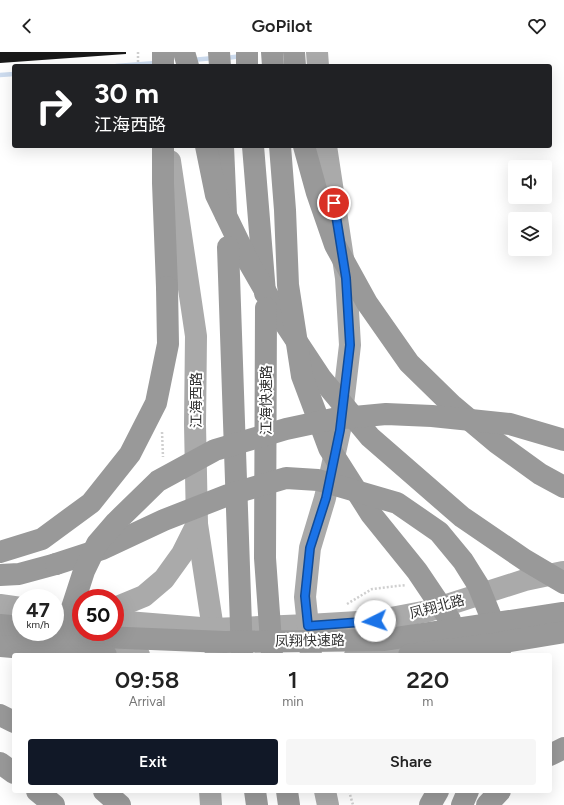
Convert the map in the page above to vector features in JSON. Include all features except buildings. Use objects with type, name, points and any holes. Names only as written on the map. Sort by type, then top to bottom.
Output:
[{"type":"highway","points":[[163,52],[163,64]]},
{"type":"highway","points":[[184,52],[187,64]]},
{"type":"highway","points":[[219,52],[220,64]]},
{"type":"highway","points":[[246,64],[247,52]]},
{"type":"highway","points":[[272,52],[273,64]]},
{"type":"highway","points":[[294,52],[295,64]]},
{"type":"highway","points":[[0,552],[42,539],[91,503],[130,454],[156,402],[168,344],[168,287],[163,183],[163,148]]},
{"type":"highway","points":[[206,148],[216,195],[248,260],[278,313],[330,390],[370,437],[462,517],[525,560],[564,583]]},
{"type":"highway","points":[[223,148],[228,247],[242,653]]},
{"type":"highway","name":"江海快速路","points":[[253,148],[266,308],[265,558],[272,653]]},
{"type":"highway","points":[[280,148],[285,210],[288,285],[302,376],[329,448],[371,514],[417,571],[450,620],[459,653]]},
{"type":"highway","points":[[305,148],[317,193],[336,245],[367,303],[409,363],[453,406],[497,443],[540,474],[564,487]]},
{"type":"highway","points":[[66,653],[71,611],[84,571],[97,544],[116,522],[158,481],[215,450],[286,429],[332,419],[386,414],[432,416],[510,424],[564,440]]},
{"type":"highway","points":[[0,575],[19,574],[95,551],[164,520],[228,495],[286,478],[318,480],[398,503],[439,532],[463,561],[478,585],[499,637],[500,653]]},
{"type":"highway","name":"凤翔快速路","points":[[64,633],[102,637],[225,642],[383,640],[564,612]]},
{"type":"highway","points":[[0,625],[12,627]]},
{"type":"highway","points":[[399,652],[487,645],[564,632]]},
{"type":"highway","points":[[0,646],[107,653]]},
{"type":"highway","points":[[0,715],[12,721]]},
{"type":"highway","points":[[552,755],[564,748]]},
{"type":"highway","points":[[0,764],[12,772]]},
{"type":"highway","points":[[39,793],[54,805]]},
{"type":"highway","points":[[107,793],[122,805]]},
{"type":"highway","points":[[115,793],[122,805]]},
{"type":"highway","points":[[255,793],[257,805]]},
{"type":"highway","points":[[287,793],[289,805]]},
{"type":"highway","points":[[430,805],[437,793]]},
{"type":"highway","points":[[462,805],[467,793]]},
{"type":"highway","points":[[488,805],[498,793]]},
{"type":"main road","points":[[317,52],[318,64]]},
{"type":"main road","points":[[144,53],[155,64]]},
{"type":"main road","name":"江海西路","points":[[168,148],[196,336],[195,424],[198,524],[216,653]]},
{"type":"main road","points":[[311,653],[305,596],[310,548],[326,498],[340,430],[350,345],[346,278],[326,148]]},
{"type":"main road","points":[[124,604],[144,596],[164,579],[182,554],[198,524]]},
{"type":"main road","name":"凤翔北路","points":[[124,622],[213,629],[308,626],[375,621],[428,611],[525,580],[564,572]]},
{"type":"main road","points":[[0,604],[12,606]]},
{"type":"main road","points":[[384,653],[399,652],[429,642],[564,617]]},
{"type":"main road","points":[[0,633],[116,653]]},
{"type":"main road","points":[[210,793],[211,805]]},
{"type":"path","points":[[139,64],[144,53]]},
{"type":"path","points":[[350,793],[353,805]]},
{"type":"waterway","points":[[226,58],[242,56]]},
{"type":"waterway","points":[[192,60],[214,58]]},
{"type":"waterway","points":[[143,64],[156,63]]},
{"type":"waterway","points":[[0,75],[12,74]]},
{"type":"route","points":[[334,203],[346,278],[350,345],[340,430],[326,498],[310,548],[305,596],[308,626],[375,621]]}]
